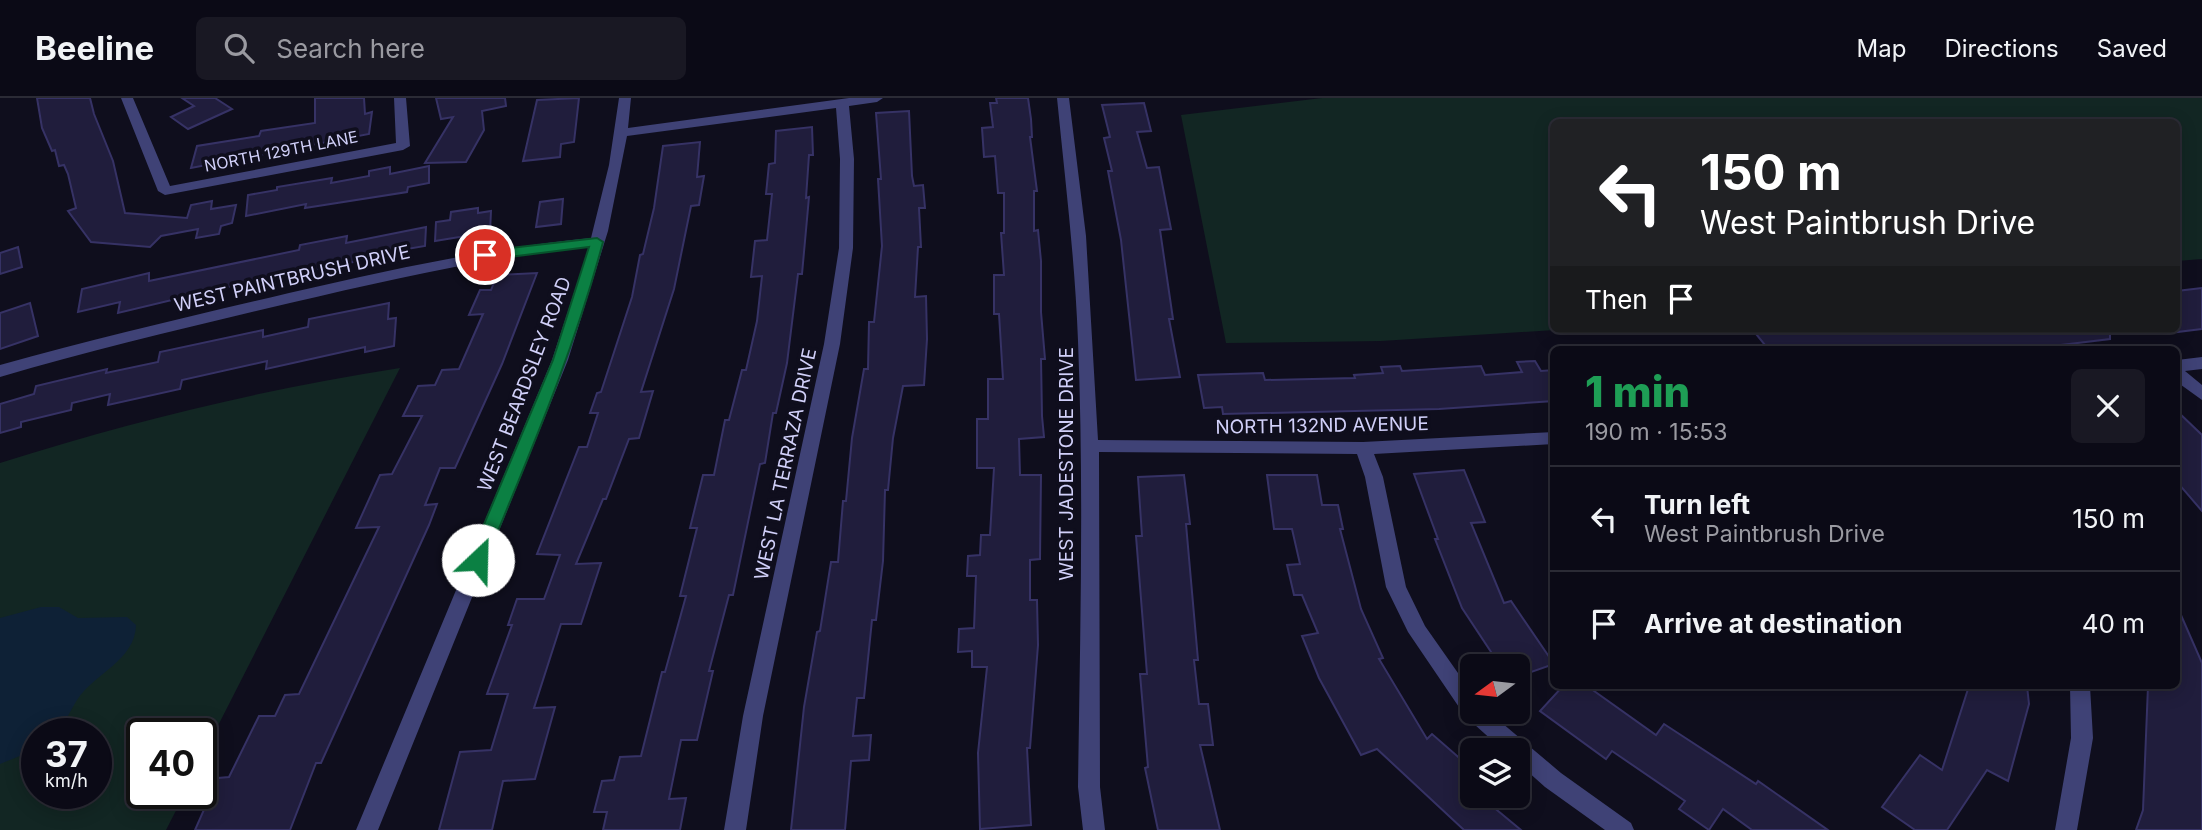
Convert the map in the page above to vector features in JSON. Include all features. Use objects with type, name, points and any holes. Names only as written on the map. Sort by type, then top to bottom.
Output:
[{"type":"street","name":"NORTH 129TH LANE","points":[[127,98],[165,191],[403,146],[400,98]]},
{"type":"street","name":"WEST BEARDSLEY ROAD","points":[[367,830],[560,360],[582,298],[622,133],[625,98]]},
{"type":"street","points":[[622,133],[877,98]]},
{"type":"street","name":"WEST JADESTONE DRIVE","points":[[1063,98],[1079,236],[1090,446],[1088,787],[1094,830]]},
{"type":"street","name":"WEST LA TERRAZA DRIVE","points":[[736,830],[753,716],[834,330],[846,248],[847,159],[842,103]]},
{"type":"street","name":"WEST PAINTBRUSH DRIVE","points":[[0,372],[102,342],[418,269],[523,249],[597,242]]},
{"type":"street","points":[[2180,366],[2202,363]]},
{"type":"street","points":[[2180,376],[2202,394]]},
{"type":"street","name":"NORTH 132ND AVENUE","points":[[1090,446],[1363,448],[1550,438]]},
{"type":"street","points":[[1363,448],[1374,477],[1396,587],[1418,632],[1460,692]]},
{"type":"street","points":[[2066,830],[2082,738],[2080,689]]},
{"type":"street","points":[[1488,724],[1553,780],[1623,830]]},
{"type":"green space","points":[[1322,98],[2202,98],[2202,259],[2180,261],[2180,119],[1550,119],[1550,330],[1381,341],[1226,343],[1181,115]]},
{"type":"green space","points":[[400,368],[217,728],[217,718],[126,718],[126,809],[177,809],[166,830],[0,830],[0,463],[99,433],[299,386]]},
{"type":"water","points":[[41,607],[59,607],[78,618],[127,617],[136,625],[129,648],[84,691],[67,718],[21,718],[21,755],[0,764],[0,618]]},
{"type":"building","points":[[37,98],[90,98],[113,161],[125,213],[187,218],[191,205],[212,201],[211,209],[236,205],[232,223],[221,226],[219,234],[196,238],[198,229],[161,236],[150,247],[91,242],[68,211],[76,208],[68,174],[64,165],[59,166],[55,150],[52,151],[42,128]]},
{"type":"building","points":[[182,98],[215,98],[232,109],[188,129],[171,117],[194,106]]},
{"type":"building","points":[[315,98],[364,98],[365,114],[372,112],[369,134],[191,168],[197,146],[259,136],[261,131],[315,123]]},
{"type":"building","points":[[436,98],[505,98],[506,106],[482,111],[484,130],[466,162],[425,163],[453,117],[441,119]]},
{"type":"building","points":[[579,98],[574,142],[561,144],[560,157],[523,161],[537,100]]},
{"type":"building","points":[[996,98],[1028,98],[1031,119],[1030,137],[1037,191],[1034,191],[1034,231],[1038,230],[1041,261],[1045,359],[1041,359],[1044,437],[1019,439],[1020,475],[1041,475],[1040,559],[1030,560],[1030,600],[1037,600],[1038,645],[1030,748],[1027,748],[1031,825],[980,829],[978,753],[987,667],[972,667],[972,651],[958,652],[959,629],[974,628],[976,576],[967,576],[968,556],[980,555],[981,535],[990,535],[994,468],[977,468],[977,419],[988,419],[988,379],[1003,379],[999,314],[994,314],[994,275],[1004,275],[1001,233],[1004,233],[1004,193],[998,193],[995,156],[984,157],[982,128],[993,127],[990,103],[997,103]]},
{"type":"building","points":[[1144,103],[1151,131],[1137,132],[1147,168],[1159,167],[1171,229],[1160,230],[1173,319],[1169,319],[1180,377],[1136,380],[1121,240],[1108,171],[1112,171],[1104,138],[1110,137],[1102,105]]},
{"type":"building","points":[[909,111],[912,176],[914,186],[923,185],[925,208],[919,208],[921,247],[918,247],[915,297],[926,296],[927,339],[924,385],[903,386],[893,438],[888,490],[885,490],[883,561],[876,620],[872,620],[864,698],[857,698],[853,736],[871,735],[869,760],[851,761],[845,830],[791,830],[804,707],[831,562],[838,562],[852,438],[864,369],[868,369],[869,322],[874,322],[882,246],[876,113]]},
{"type":"building","points":[[812,127],[813,155],[809,155],[806,198],[809,197],[802,274],[798,274],[787,363],[776,413],[773,413],[765,463],[760,464],[733,595],[729,595],[709,671],[713,671],[697,740],[681,740],[669,799],[686,798],[680,830],[603,830],[607,812],[594,812],[602,781],[614,780],[620,757],[641,756],[662,672],[665,672],[686,596],[680,596],[697,528],[690,528],[703,475],[714,475],[725,420],[729,420],[742,370],[746,370],[757,321],[762,276],[751,277],[755,241],[767,240],[772,194],[766,194],[769,164],[775,163],[776,131]]},
{"type":"building","points":[[700,142],[697,177],[704,176],[699,205],[691,206],[674,289],[641,392],[653,391],[639,438],[629,439],[606,499],[603,499],[576,564],[601,563],[581,624],[561,624],[534,708],[555,707],[535,779],[503,781],[492,830],[439,830],[460,752],[491,750],[508,694],[487,694],[512,625],[508,625],[517,599],[544,599],[560,555],[537,554],[579,447],[587,447],[598,413],[590,413],[597,393],[601,392],[632,297],[640,255],[643,254],[654,208],[663,146]]},
{"type":"building","points":[[429,166],[429,183],[408,187],[407,192],[305,208],[306,204],[246,216],[248,195],[277,190],[277,187],[332,178],[331,183],[369,176],[369,171],[390,167],[390,174]]},
{"type":"building","points":[[563,199],[561,224],[536,227],[540,202]]},
{"type":"building","points":[[478,208],[478,213],[491,211],[490,232],[435,241],[436,222],[450,220],[451,212]]},
{"type":"building","points":[[426,227],[425,246],[360,257],[359,261],[222,288],[118,313],[120,302],[78,312],[82,289],[149,273],[149,281],[299,250],[300,245],[347,236],[346,243]]},
{"type":"building","points":[[18,247],[22,267],[0,274],[0,253]]},
{"type":"building","points":[[537,273],[502,364],[455,468],[440,468],[425,505],[437,504],[429,525],[321,763],[316,763],[290,830],[195,830],[204,809],[217,809],[218,778],[229,777],[259,716],[275,716],[285,695],[299,694],[379,527],[356,528],[380,475],[392,474],[422,416],[403,416],[418,386],[435,385],[442,370],[459,369],[483,314],[469,315],[480,290],[491,290],[497,275]]},
{"type":"building","points":[[2202,288],[2202,329],[2180,332],[2180,291]]},
{"type":"building","points":[[30,303],[38,336],[0,349],[0,313]]},
{"type":"building","points":[[389,303],[388,319],[396,318],[394,346],[365,352],[365,347],[266,369],[267,361],[182,380],[180,389],[108,405],[110,394],[72,403],[71,410],[21,422],[21,427],[0,433],[0,404],[34,394],[36,386],[107,369],[106,373],[158,362],[160,352],[263,330],[263,337],[308,327],[309,319]]},
{"type":"building","points":[[2110,333],[2110,339],[2053,346],[1766,346],[1756,334]]},
{"type":"building","points":[[1535,361],[1541,371],[1550,370],[1550,401],[1439,409],[1223,414],[1222,407],[1204,408],[1198,375],[1263,373],[1265,380],[1355,378],[1354,375],[1383,373],[1381,367],[1400,366],[1402,371],[1481,366],[1485,375],[1522,372],[1517,362]]},
{"type":"building","points":[[2180,414],[2202,435],[2202,511],[2180,485]]},
{"type":"building","points":[[1464,470],[1485,522],[1471,523],[1504,603],[1511,601],[1550,658],[1550,665],[1530,672],[1530,654],[1492,654],[1462,608],[1435,539],[1438,539],[1414,474]]},
{"type":"building","points":[[1184,475],[1190,524],[1186,524],[1198,660],[1194,660],[1199,704],[1208,704],[1213,745],[1200,745],[1220,830],[1158,830],[1145,768],[1148,767],[1140,674],[1147,674],[1136,536],[1142,536],[1138,477]]},
{"type":"building","points":[[1267,475],[1317,475],[1322,505],[1338,505],[1343,529],[1340,529],[1361,609],[1383,658],[1379,659],[1427,739],[1432,734],[1460,758],[1460,808],[1494,808],[1521,830],[1464,830],[1377,749],[1361,755],[1319,678],[1302,636],[1318,633],[1302,595],[1294,595],[1287,565],[1300,564],[1292,529],[1274,529]]},
{"type":"building","points":[[2180,613],[2202,663],[2202,830],[2136,830],[2143,810],[2148,689],[2180,689]]},
{"type":"building","points":[[1560,689],[1591,689],[1656,735],[1664,724],[1756,784],[1758,781],[1828,830],[1752,830],[1723,809],[1709,830],[1679,809],[1685,801],[1612,751],[1606,759],[1540,711]]},
{"type":"building","points":[[1968,689],[2027,689],[2029,704],[2008,781],[1987,770],[1947,830],[1915,830],[1882,807],[1920,755],[1942,770]]},
{"type":"route","points":[[478,560],[560,360],[582,298],[597,242],[485,255]]}]
